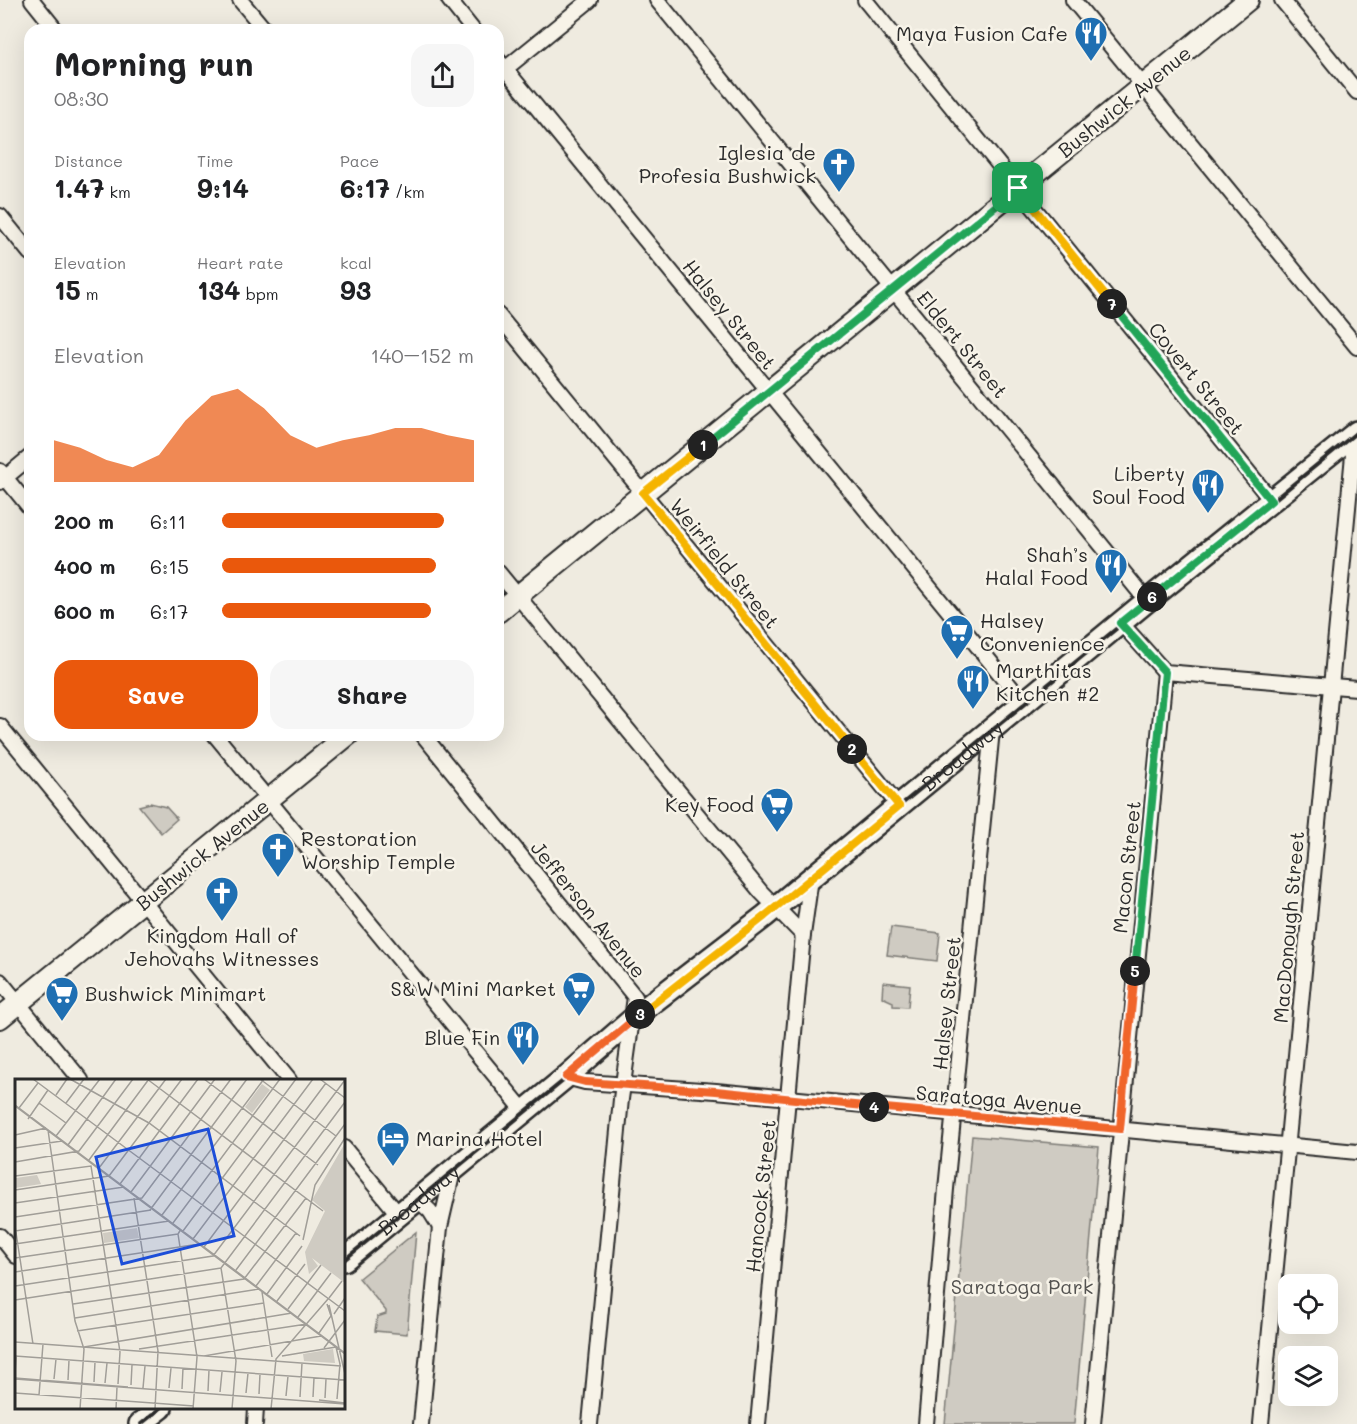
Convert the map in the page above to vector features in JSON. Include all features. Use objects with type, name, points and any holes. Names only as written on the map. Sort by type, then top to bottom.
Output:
[{"type":"main road","name":"Bushwick Avenue","points":[[504,607],[1248,0]]},
{"type":"main road","name":"Broadway","points":[[345,1259],[633,1019],[776,907],[1120,623],[1356,433]]},
{"type":"main road","name":"Bushwick Avenue","points":[[0,1018],[341,741]]},
{"type":"street","points":[[32,0],[51,24]]},
{"type":"street","points":[[240,0],[260,24]]},
{"type":"street","points":[[448,0],[468,24]]},
{"type":"street","points":[[504,65],[590,0]]},
{"type":"street","name":"Eldert Street","points":[[657,0],[1147,601]]},
{"type":"street","name":"Covert Street","points":[[865,0],[1271,501]]},
{"type":"street","points":[[1073,0],[1357,347]]},
{"type":"street","points":[[1282,0],[1357,93]]},
{"type":"street","name":"Halsey Street","points":[[504,73],[1024,703]]},
{"type":"street","points":[[0,216],[24,246]]},
{"type":"street","name":"Weirfield Street","points":[[504,322],[899,806]]},
{"type":"street","name":"MacDonough Street","points":[[1261,1424],[1356,433]]},
{"type":"street","points":[[24,461],[2,477],[24,501]]},
{"type":"street","points":[[504,579],[761,892],[803,935]]},
{"type":"street","points":[[1120,623],[1165,672],[1357,688]]},
{"type":"street","name":"Macon Street","points":[[1093,1424],[1165,672]]},
{"type":"street","points":[[0,726],[288,1079]]},
{"type":"street","name":"Halsey Street","points":[[926,1424],[992,730]]},
{"type":"street","points":[[220,741],[524,1111]]},
{"type":"street","name":"Jefferson Avenue","points":[[428,741],[635,997],[623,1085],[590,1424]]},
{"type":"street","name":"Hancock Street","points":[[758,1424],[803,935],[811,878]]},
{"type":"street","points":[[0,981],[80,1079]]},
{"type":"street","name":"Saratoga Avenue","points":[[566,1077],[585,1082],[789,1098],[1357,1152]]},
{"type":"street","points":[[345,1149],[399,1215]]},
{"type":"street","points":[[422,1424],[440,1227],[453,1171]]},
{"type":"street","points":[[417,1199],[430,1211],[440,1227]]},
{"type":"street","points":[[0,1236],[15,1255]]},
{"type":"street","points":[[255,1424],[256,1409]]},
{"type":"green space","points":[[150,803],[166,807],[177,819],[161,833],[139,806]]},
{"type":"green space","points":[[891,927],[940,933],[937,961],[887,955]]},
{"type":"green space","points":[[883,982],[910,985],[908,1007],[893,1006],[893,1002],[882,997]]},
{"type":"green space","name":"Saratoga Park","points":[[972,1136],[1099,1147],[1074,1424],[945,1424]]},
{"type":"green space","points":[[416,1232],[407,1334],[375,1331],[377,1317],[386,1314],[386,1311],[359,1278]]},
{"type":"railway","points":[[345,1259],[1357,432]]},
{"type":"railway","points":[[141,1424],[160,1409]]},
{"type":"place","name":"Maya Fusion Cafe","points":[[1091,62]]},
{"type":"place","name":"Iglesia de Profesia Bushwick","points":[[839,193]]},
{"type":"place","name":"Liberty Soul Food","points":[[1208,514]]},
{"type":"place","name":"Shah’s Halal Food","points":[[1111,594]]},
{"type":"place","name":"Halsey Convenience","points":[[957,660]]},
{"type":"place","name":"Marthitas Kitchen #2","points":[[973,710]]},
{"type":"place","name":"Key Food","points":[[777,833]]},
{"type":"place","name":"Restoration Worship Temple","points":[[278,878]]},
{"type":"place","name":"Kingdom Hall of Jehovahs Witnesses","points":[[222,922]]},
{"type":"place","name":"S&W Mini Market","points":[[579,1017]]},
{"type":"place","name":"Bushwick Minimart","points":[[62,1022]]},
{"type":"place","name":"Blue Fin","points":[[523,1066]]},
{"type":"place","name":"Marina Hotel","points":[[393,1167]]},
{"type":"route","points":[[1018,188],[1271,501],[1120,623],[1165,672],[1120,1129],[919,1112],[716,1091],[585,1082],[566,1077],[648,1006],[765,916],[899,806],[643,493],[1018,188]]}]
